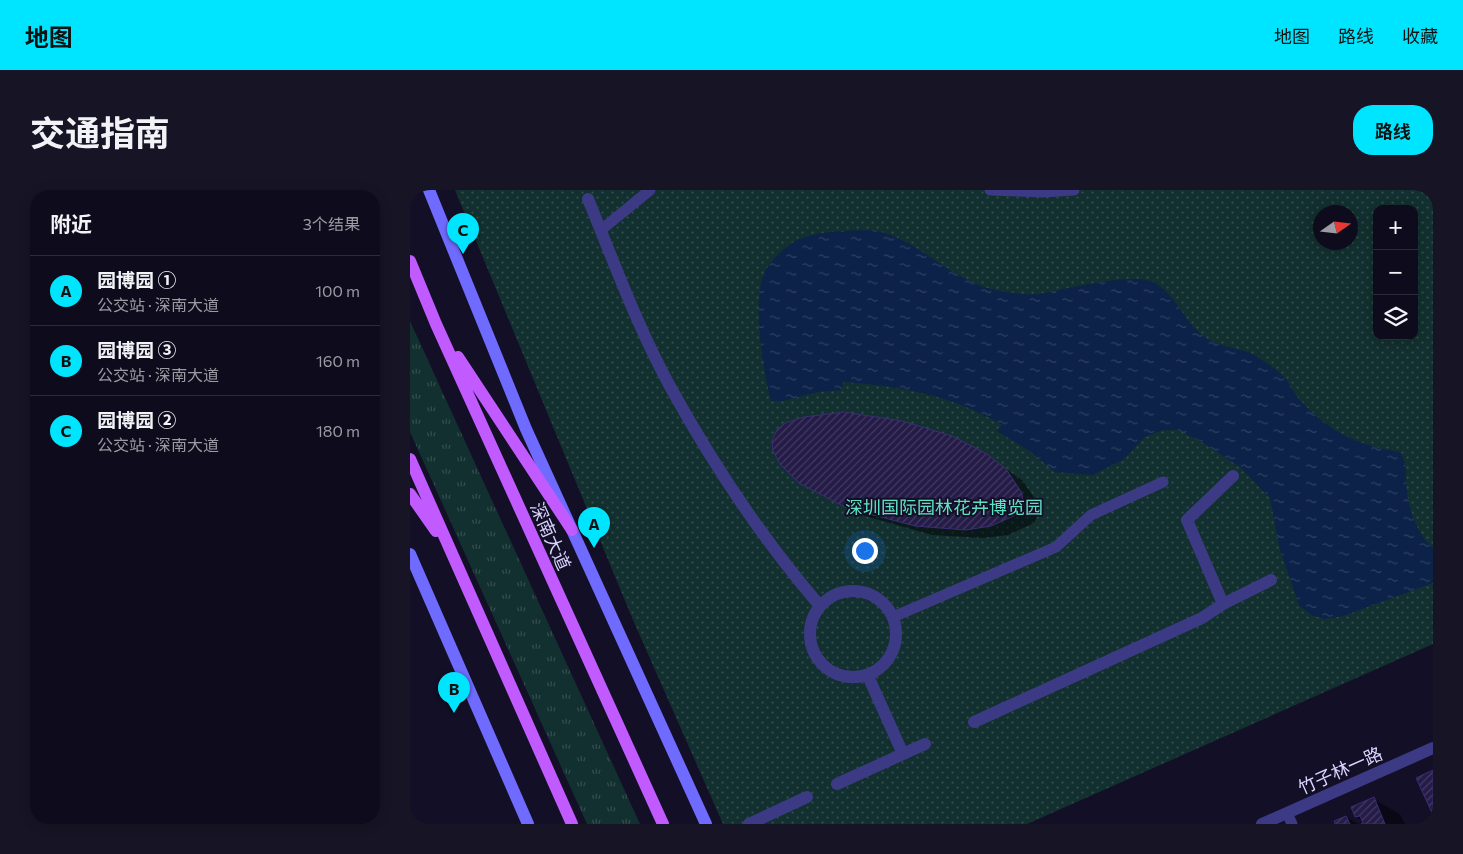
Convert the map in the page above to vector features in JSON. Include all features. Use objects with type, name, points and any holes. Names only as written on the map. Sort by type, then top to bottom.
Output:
[{"type":"main road","points":[[429,190],[526,429],[706,824]]},
{"type":"main road","name":"深南大道","points":[[410,261],[436,324],[663,824]]},
{"type":"main road","points":[[436,324],[572,530]]},
{"type":"main road","points":[[410,459],[572,824]]},
{"type":"main road","points":[[410,494],[456,564]]},
{"type":"main road","points":[[410,554],[528,824]]},
{"type":"street","points":[[586,194],[628,296],[672,389],[756,522],[789,570],[820,606]]},
{"type":"street","points":[[1224,604],[1187,520],[1233,476]]},
{"type":"street","points":[[974,722],[1202,618],[1224,604],[1271,580]]},
{"type":"street","points":[[845,591],[859,591],[873,596],[885,604],[893,617],[897,631],[895,645],[890,658],[868,676],[854,678],[840,676],[827,670],[817,659],[811,646],[812,618],[820,606],[831,596],[845,591]]},
{"type":"street","points":[[868,676],[903,754]]},
{"type":"street","points":[[837,784],[925,744]]},
{"type":"street","name":"竹子林一路","points":[[1262,824],[1289,818],[1433,748]]},
{"type":"street","points":[[749,824],[807,797]]},
{"type":"lane","points":[[601,230],[650,190]]},
{"type":"lane","points":[[990,190],[1043,192],[1074,190]]},
{"type":"lane","points":[[893,617],[1056,547],[1091,515],[1163,482]]},
{"type":"green space","name":"深圳国际园林花卉博览园","points":[[455,190],[1433,190],[1433,644],[1027,824],[723,824],[633,620]]},
{"type":"green space","points":[[410,321],[640,824],[587,824],[410,432]]},
{"type":"water","points":[[872,230],[889,234],[905,242],[967,280],[983,287],[1001,291],[1039,294],[1099,282],[1132,279],[1155,283],[1169,295],[1192,325],[1206,338],[1224,346],[1250,353],[1269,365],[1285,378],[1298,398],[1309,409],[1332,428],[1370,446],[1400,452],[1405,466],[1410,508],[1423,537],[1433,548],[1433,583],[1343,616],[1325,619],[1311,615],[1299,605],[1280,550],[1270,498],[1240,467],[1200,441],[1178,430],[1163,430],[1145,437],[1124,459],[1093,475],[1055,472],[1031,452],[997,431],[1002,425],[964,406],[905,389],[843,382],[842,390],[818,392],[783,401],[771,401],[762,356],[759,320],[760,288],[765,271],[778,254],[800,239],[826,232]]},
{"type":"building","points":[[844,412],[902,421],[952,436],[987,454],[1006,469],[1022,493],[1023,504],[1018,514],[991,526],[966,530],[915,526],[847,508],[799,483],[780,464],[773,451],[772,440],[777,430],[785,423],[804,417]]},
{"type":"building","points":[[1433,770],[1433,815],[1416,778]]},
{"type":"building","points":[[1374,797],[1385,824],[1361,824],[1363,823],[1360,816],[1355,817],[1351,807]]},
{"type":"building","points":[[1346,816],[1350,824],[1335,824],[1334,821]]},
{"type":"place","name":"园博园 ②","points":[[463,254]]},
{"type":"place","name":"园博园 ①","points":[[594,548]]},
{"type":"place","name":"园博园 ③","points":[[454,713]]}]
